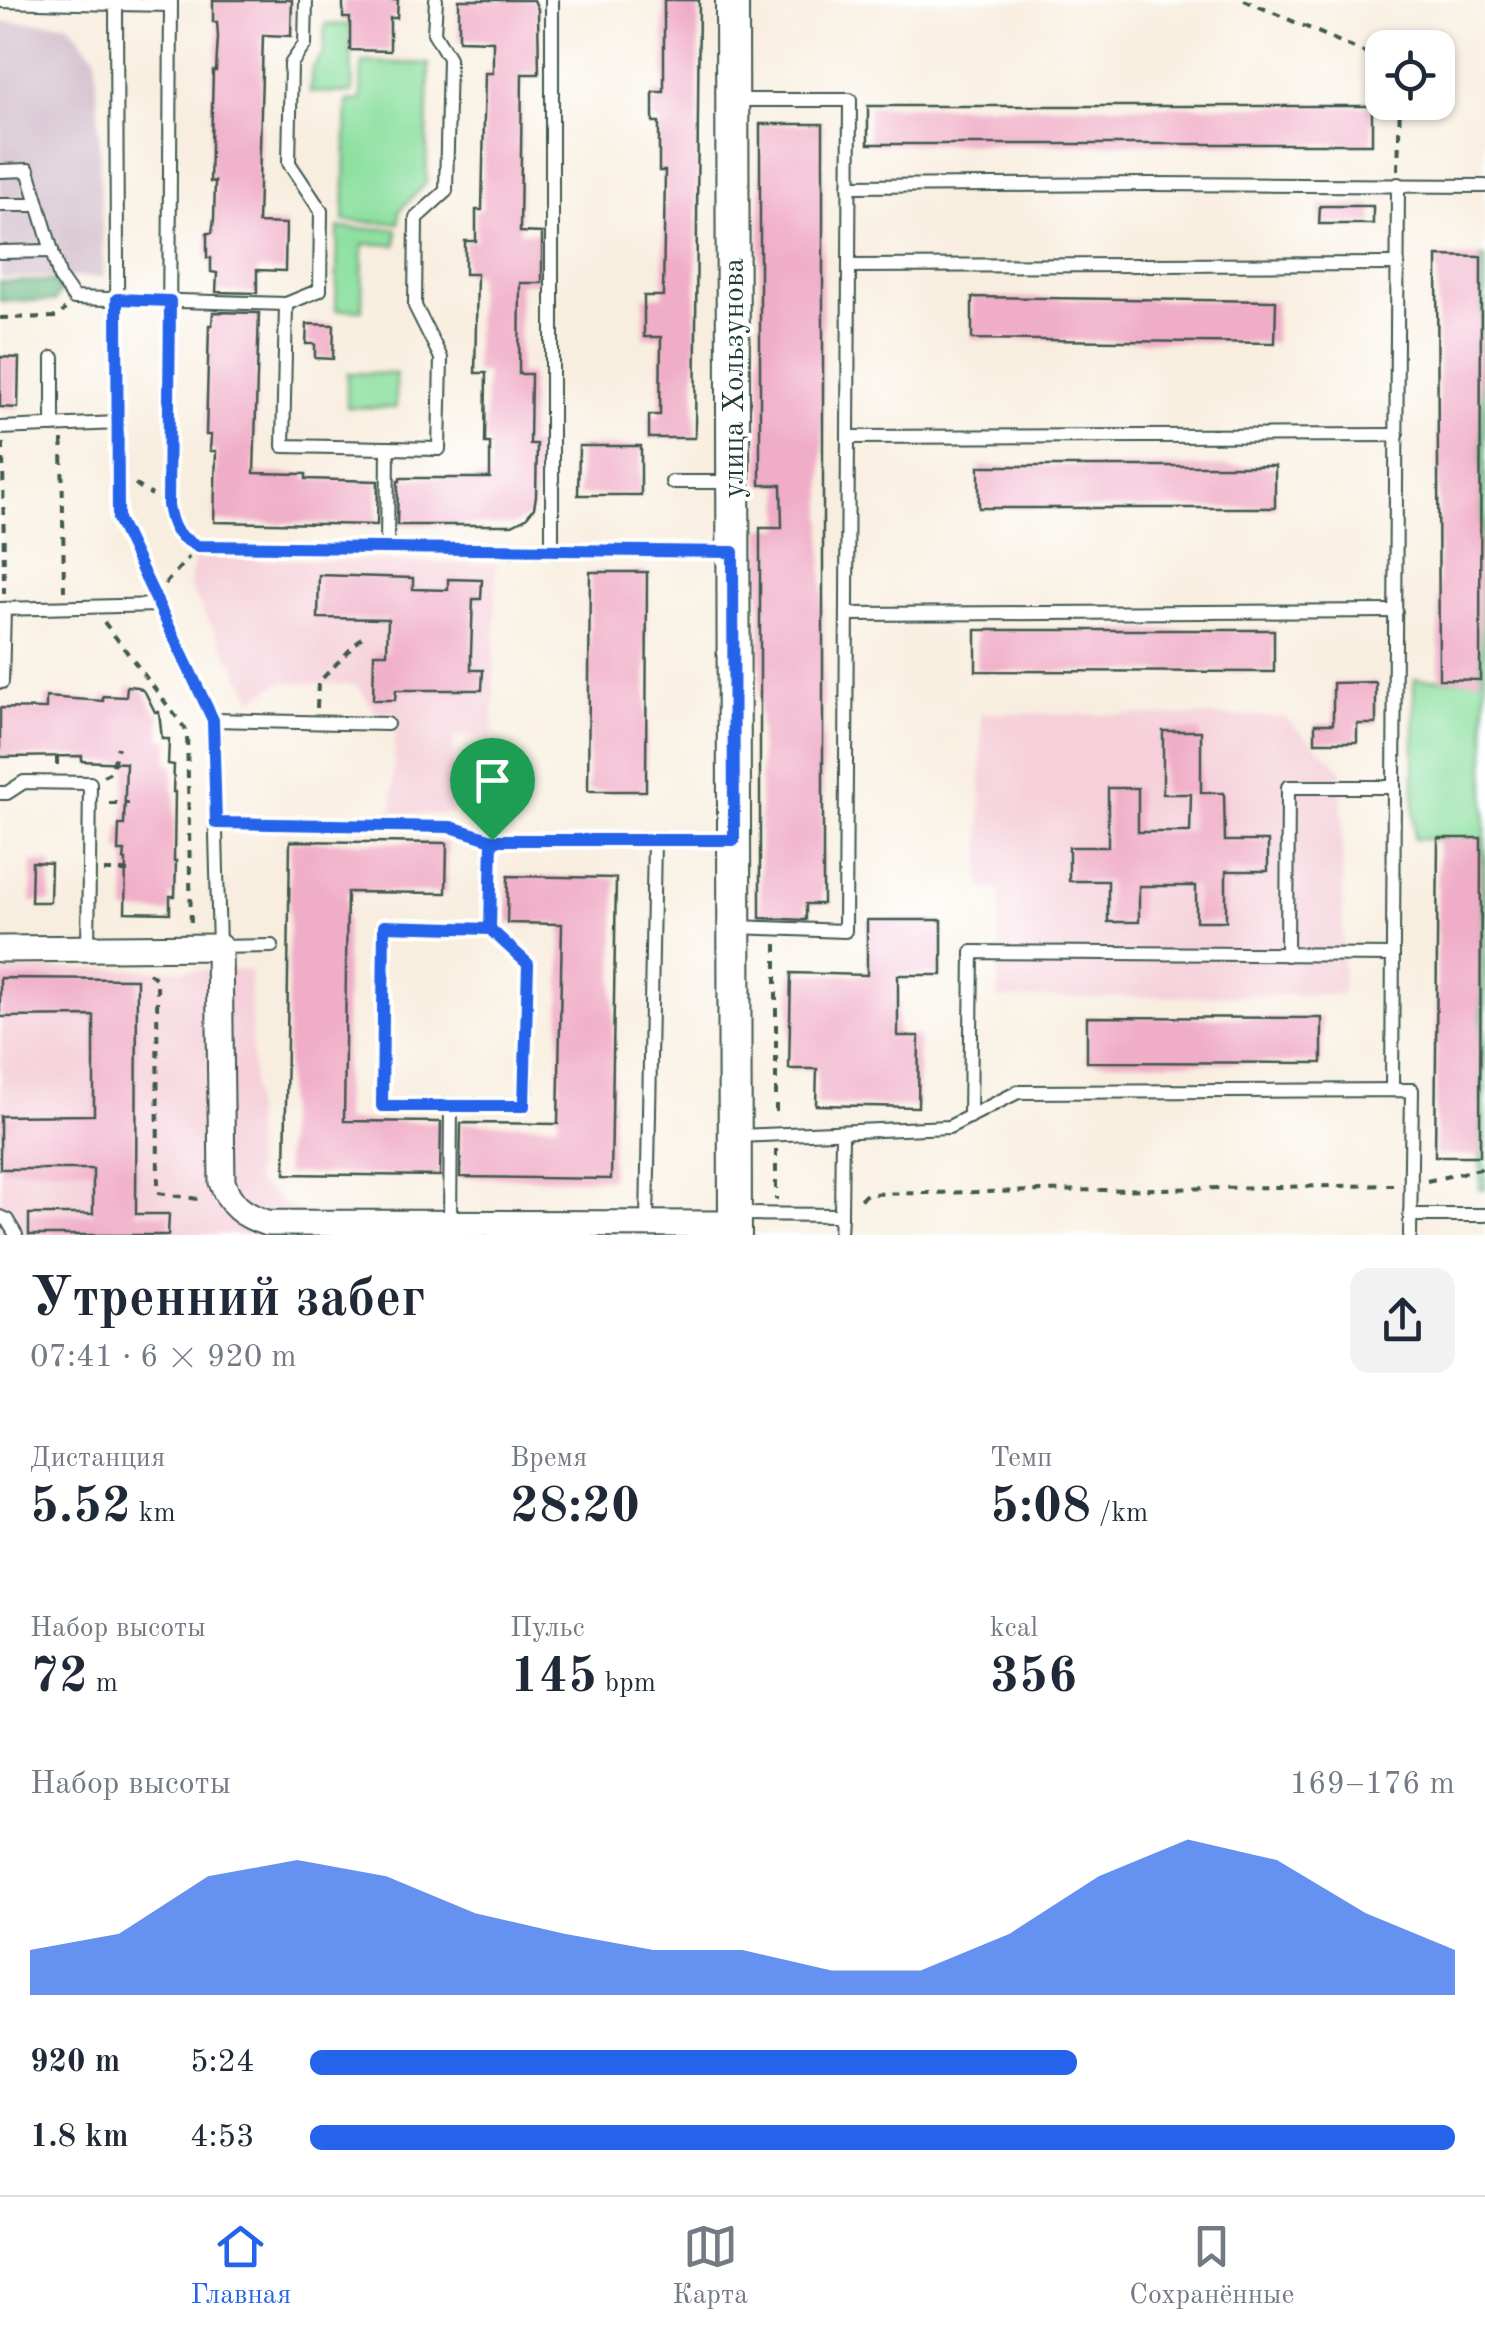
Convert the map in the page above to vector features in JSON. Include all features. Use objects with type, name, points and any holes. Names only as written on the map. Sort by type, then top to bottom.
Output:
[{"type":"street","name":"улица Хользунова","points":[[732,0],[735,1224]]},
{"type":"street","points":[[0,949],[218,947],[222,1182],[227,1197],[250,1218],[267,1223],[346,1229],[450,1223],[735,1224]]},
{"type":"lane","points":[[0,171],[28,170],[60,278],[74,298],[286,304],[320,290],[321,211],[289,163],[291,64],[305,44],[306,0]]},
{"type":"lane","points":[[286,304],[283,446],[439,448],[441,358],[415,306],[416,218],[446,190],[449,58],[434,33],[436,0]]},
{"type":"lane","points":[[552,0],[552,550]]},
{"type":"lane","points":[[0,1],[171,2],[168,505],[171,525],[184,540],[198,546],[733,552]]},
{"type":"lane","points":[[116,2],[118,519],[213,720],[218,947],[272,946]]},
{"type":"lane","points":[[732,100],[850,100],[845,930],[734,927]]},
{"type":"lane","points":[[1392,1090],[1398,184]]},
{"type":"lane","points":[[849,186],[1485,186]]},
{"type":"lane","points":[[0,206],[38,206]]},
{"type":"lane","points":[[0,252],[52,251]]},
{"type":"lane","points":[[849,266],[1398,264]]},
{"type":"lane","points":[[53,358],[58,426]]},
{"type":"lane","points":[[1,428],[118,423]]},
{"type":"lane","points":[[848,436],[1397,435]]},
{"type":"lane","points":[[387,548],[388,448]]},
{"type":"lane","points":[[672,482],[733,482]]},
{"type":"lane","points":[[2,682],[2,609],[157,600]]},
{"type":"lane","points":[[847,614],[1396,611]]},
{"type":"lane","points":[[213,720],[387,724]]},
{"type":"lane","points":[[0,794],[7,794],[24,782],[90,783],[88,948]]},
{"type":"lane","points":[[1286,954],[1288,788],[1394,787]]},
{"type":"lane","points":[[216,823],[451,827],[492,840],[734,840]]},
{"type":"lane","points":[[490,929],[492,840]]},
{"type":"lane","points":[[647,1223],[654,840]]},
{"type":"lane","points":[[384,926],[490,929],[528,964],[524,1106],[451,1106],[382,1106],[384,926]]},
{"type":"lane","points":[[970,1117],[972,952],[1394,955]]},
{"type":"lane","points":[[735,1136],[949,1127],[1018,1092],[1412,1090],[1410,1235]]},
{"type":"lane","points":[[450,1223],[451,1106]]},
{"type":"lane","points":[[840,1235],[842,1132]]},
{"type":"lane","points":[[735,1224],[776,1214],[841,1215]]},
{"type":"lane","points":[[1410,1215],[1485,1214]]},
{"type":"lane","points":[[0,1217],[7,1220],[16,1235]]},
{"type":"path","points":[[1244,0],[1365,53]]},
{"type":"path","points":[[1398,184],[1400,120]]},
{"type":"path","points":[[0,318],[59,318],[74,298]]},
{"type":"path","points":[[58,426],[64,607]]},
{"type":"path","points":[[1,428],[2,609]]},
{"type":"path","points":[[118,474],[168,505]]},
{"type":"path","points":[[157,600],[198,546]]},
{"type":"path","points":[[92,606],[187,731],[191,897]]},
{"type":"path","points":[[316,722],[318,683],[365,634]]},
{"type":"path","points":[[90,783],[111,772],[118,747]]},
{"type":"path","points":[[90,802],[129,803]]},
{"type":"path","points":[[89,870],[129,871]]},
{"type":"path","points":[[776,928],[776,1214]]},
{"type":"path","points":[[148,972],[157,979],[158,1193],[213,1203]]},
{"type":"path","points":[[841,1215],[866,1194],[1411,1185],[1480,1168],[1485,1161]]},
{"type":"shaded area","points":[[0,22],[68,23],[96,57],[104,277],[0,278]]},
{"type":"shaded area","points":[[195,558],[496,564],[493,737],[454,736],[452,814],[392,814],[396,714],[376,713],[357,685],[283,682],[253,699],[189,586]]},
{"type":"shaded area","points":[[981,713],[1284,717],[1342,769],[1343,994],[998,999],[1000,890],[981,889]]},
{"type":"shaded area","points":[[0,969],[250,970],[255,1181],[294,1210],[359,1235],[0,1235]]},
{"type":"green space","points":[[325,24],[350,25],[352,93],[310,92],[312,69],[324,52]]},
{"type":"green space","points":[[362,62],[429,64],[426,183],[399,211],[399,223],[344,221],[347,101],[361,100]]},
{"type":"green space","points":[[338,228],[397,229],[396,245],[363,244],[362,310],[336,310]]},
{"type":"green space","points":[[1481,257],[1485,257],[1485,1189],[1480,1189],[1481,839],[1414,839],[1414,679],[1480,679]]},
{"type":"green space","points":[[55,281],[61,290],[55,301],[0,301],[0,282]]},
{"type":"green space","points":[[347,373],[396,374],[396,408],[347,407]]},
{"type":"building","points":[[213,0],[292,0],[291,36],[263,35],[258,223],[286,224],[285,271],[257,270],[257,293],[216,292],[217,273],[211,272],[211,258],[207,258],[215,181],[210,182],[213,71],[218,37]]},
{"type":"building","points":[[343,0],[398,0],[397,18],[390,18],[390,51],[350,50],[350,18],[343,18]]},
{"type":"building","points":[[459,0],[534,0],[538,9],[539,74],[522,74],[520,232],[542,233],[542,283],[520,283],[519,374],[531,374],[530,444],[537,444],[536,496],[534,508],[526,518],[512,525],[397,525],[400,478],[490,478],[490,443],[485,443],[486,373],[475,373],[477,274],[465,274],[465,241],[476,241],[476,210],[482,210],[485,73],[493,73],[493,41],[459,40]]},
{"type":"building","points":[[664,0],[699,0],[695,438],[649,438],[649,415],[660,415],[661,337],[644,337],[644,296],[663,296],[665,171],[659,171],[659,122],[653,122],[653,92],[664,92]]},
{"type":"building","points":[[868,106],[1365,106],[1365,120],[1372,120],[1372,144],[868,144]]},
{"type":"building","points":[[760,124],[823,124],[823,904],[806,904],[806,920],[760,918],[760,528],[782,528],[781,485],[760,485]]},
{"type":"building","points":[[1320,206],[1373,206],[1373,224],[1319,224]]},
{"type":"building","points":[[1437,256],[1481,257],[1480,680],[1439,679]]},
{"type":"building","points":[[972,297],[1276,301],[1275,343],[972,339]]},
{"type":"building","points":[[213,312],[259,313],[254,473],[378,481],[377,525],[214,522],[216,451],[210,451],[211,435],[206,435],[209,325]]},
{"type":"building","points":[[307,324],[334,325],[333,359],[315,358],[315,344],[306,344]]},
{"type":"building","points":[[0,357],[19,358],[18,408],[0,407]]},
{"type":"building","points":[[579,446],[641,446],[641,495],[578,495]]},
{"type":"building","points":[[979,466],[1275,466],[1275,508],[979,508]]},
{"type":"building","points":[[590,572],[647,572],[646,791],[588,791]]},
{"type":"building","points":[[319,575],[413,578],[413,589],[448,590],[448,579],[482,580],[481,599],[473,599],[471,670],[483,670],[482,690],[396,690],[395,700],[373,700],[374,653],[387,653],[388,619],[318,618]]},
{"type":"building","points":[[976,630],[1274,630],[1274,672],[976,671]]},
{"type":"building","points":[[1376,682],[1376,724],[1357,724],[1357,742],[1315,742],[1315,724],[1333,724],[1333,683]]},
{"type":"building","points":[[127,686],[145,692],[155,712],[159,712],[162,739],[169,739],[168,764],[174,765],[176,861],[175,896],[170,896],[170,913],[125,912],[125,851],[118,851],[119,825],[124,825],[126,763],[82,761],[82,756],[0,757],[0,708],[46,709],[46,697],[103,701],[103,696],[126,697]]},
{"type":"building","points":[[1163,731],[1201,731],[1201,793],[1224,793],[1225,841],[1268,841],[1268,871],[1226,871],[1226,921],[1196,921],[1196,886],[1139,886],[1139,922],[1108,922],[1108,881],[1069,881],[1069,847],[1108,847],[1108,788],[1138,788],[1138,832],[1190,832],[1191,794],[1163,794]]},
{"type":"building","points":[[1438,838],[1481,838],[1480,1156],[1435,1156]]},
{"type":"building","points":[[290,841],[447,843],[446,893],[347,892],[344,1121],[441,1122],[440,1176],[285,1174]]},
{"type":"building","points":[[32,862],[51,863],[50,902],[31,902]]},
{"type":"building","points":[[508,876],[616,878],[611,1179],[460,1177],[461,1123],[558,1124],[562,924],[507,923]]},
{"type":"building","points":[[867,920],[942,920],[942,975],[898,975],[898,1036],[919,1036],[918,1107],[816,1105],[817,1069],[789,1069],[791,973],[867,975]]},
{"type":"building","points":[[0,978],[137,979],[136,1214],[169,1214],[168,1235],[29,1235],[29,1214],[93,1214],[93,1169],[0,1169],[0,1116],[94,1115],[94,1016],[0,1017]]},
{"type":"building","points":[[1087,1017],[1322,1018],[1322,1063],[1087,1062]]},
{"type":"route","points":[[492,840],[451,827],[216,823],[213,720],[118,519],[117,299],[170,301],[168,505],[171,525],[184,540],[198,546],[733,552],[734,840],[492,840],[490,929],[384,926],[382,1106],[524,1106],[528,964],[490,929],[492,840]]}]
